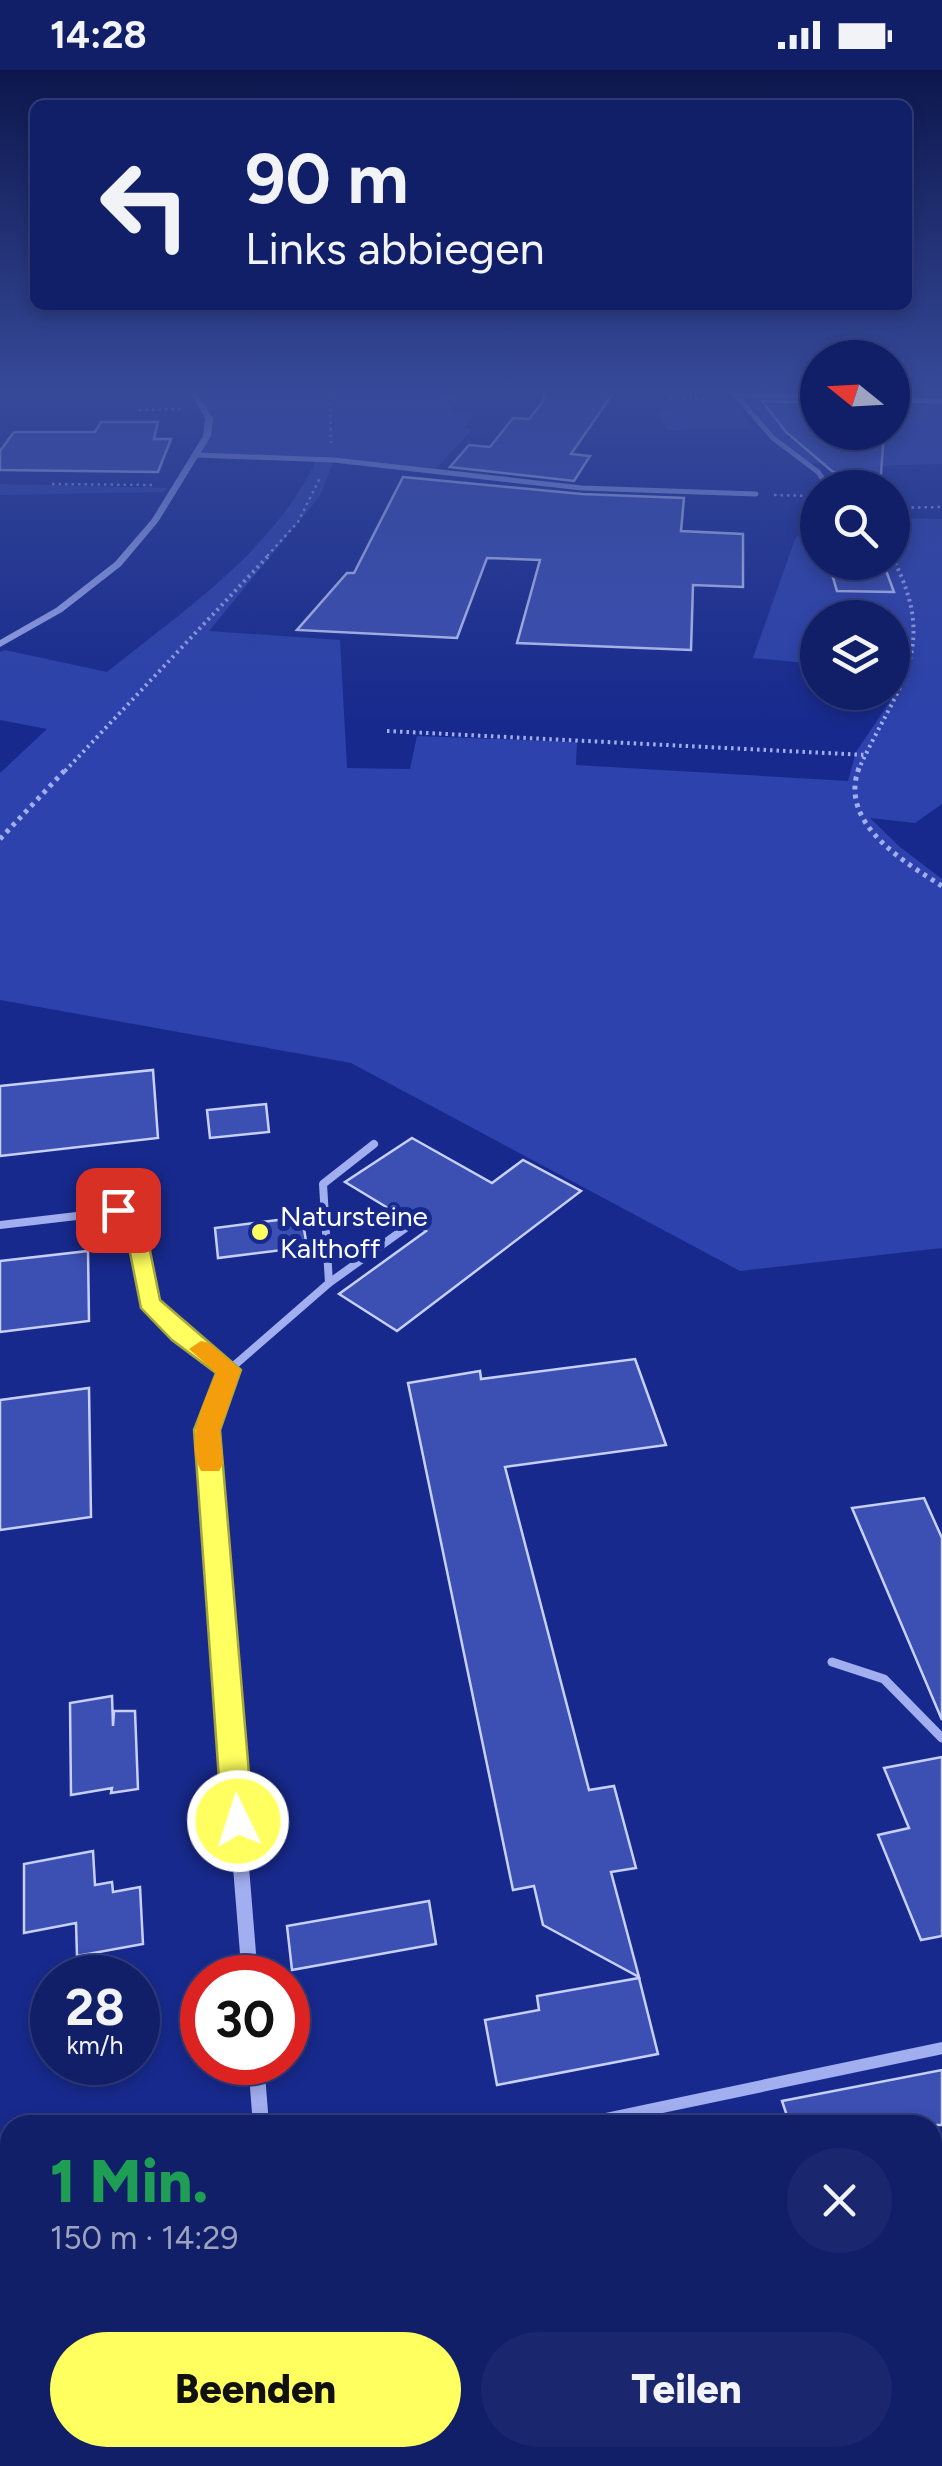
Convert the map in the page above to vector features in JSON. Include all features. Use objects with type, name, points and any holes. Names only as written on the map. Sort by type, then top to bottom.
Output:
[{"type":"street","points":[[0,644],[59,610],[118,564],[139,542],[165,501]]},
{"type":"street","points":[[229,1370],[207,1430],[248,1955]]},
{"type":"street","points":[[258,2085],[260,2115]]},
{"type":"lane","points":[[329,1284],[323,1184],[374,1144]]},
{"type":"lane","points":[[0,1224],[118,1210],[132,1216],[149,1303],[181,1334],[229,1370],[329,1284],[406,1226]]},
{"type":"lane","points":[[832,1662],[884,1679],[942,1738]]},
{"type":"lane","points":[[624,2115],[942,2048]]},
{"type":"path","points":[[0,838],[298,522],[308,501]]},
{"type":"path","points":[[910,508],[942,507]]},
{"type":"path","points":[[902,580],[914,606],[916,648],[910,672],[866,754],[854,790],[859,814],[903,858],[942,886]]},
{"type":"path","points":[[387,731],[866,754]]},
{"type":"shaded area","points":[[292,501],[316,501],[209,631],[340,640],[347,768],[410,769],[417,736],[577,742],[576,765],[848,781],[856,752],[884,710],[910,710],[910,600],[800,600],[800,662],[753,658],[795,539],[800,534],[800,580],[910,580],[910,518],[942,519],[942,804],[915,823],[870,818],[942,879],[942,1248],[740,1271],[351,1063],[0,1000],[0,773],[47,729],[0,720],[0,652],[107,672],[196,602],[251,552]]},
{"type":"building","points":[[391,501],[684,501],[681,531],[743,534],[743,587],[693,585],[691,650],[517,643],[540,560],[487,558],[457,638],[297,630],[347,573],[354,573]]},
{"type":"building","points":[[834,580],[890,580],[894,592],[837,591]]},
{"type":"building","points":[[153,1070],[158,1138],[0,1156],[0,1086]]},
{"type":"building","points":[[266,1104],[269,1132],[210,1138],[207,1110]]},
{"type":"building","points":[[412,1138],[492,1183],[523,1160],[581,1191],[397,1331],[339,1294],[426,1231],[345,1182]]},
{"type":"building","name":"Natursteine Kalthoff","points":[[302,1217],[307,1247],[218,1258],[215,1228]]},
{"type":"building","points":[[88,1251],[89,1321],[0,1332],[0,1261]]},
{"type":"building","points":[[635,1359],[666,1445],[505,1467],[589,1790],[614,1786],[636,1868],[611,1872],[639,1977],[543,1925],[534,1886],[513,1890],[408,1383],[480,1371],[481,1379]]},
{"type":"building","points":[[89,1388],[91,1517],[0,1530],[0,1400]]},
{"type":"building","points":[[924,1498],[942,1538],[942,1720],[852,1508]]},
{"type":"building","points":[[112,1696],[113,1726],[114,1711],[135,1711],[138,1789],[111,1793],[112,1788],[71,1795],[70,1703]]},
{"type":"building","points":[[942,1757],[942,1936],[921,1940],[878,1835],[909,1828],[884,1768]]},
{"type":"building","points":[[93,1851],[95,1885],[112,1882],[113,1892],[140,1887],[143,1944],[77,1955],[76,1923],[24,1933],[24,1864]]},
{"type":"building","points":[[429,1901],[436,1944],[310,1967],[310,1955],[290,1955],[287,1926]]},
{"type":"building","points":[[639,1978],[658,2054],[497,2085],[485,2020],[539,2010],[537,1996]]},
{"type":"building","points":[[942,2070],[942,2115],[787,2115],[782,2101]]},
{"type":"slow traffic","points":[[201,1349],[229,1370],[207,1430],[210,1464]]},
{"type":"place","name":"Natursteine Kalthoff","points":[[260,1232]]},
{"type":"route","points":[[118,1210],[132,1216],[135,1222],[142,1281],[149,1303],[181,1334],[229,1370],[207,1430],[238,1821]]}]
